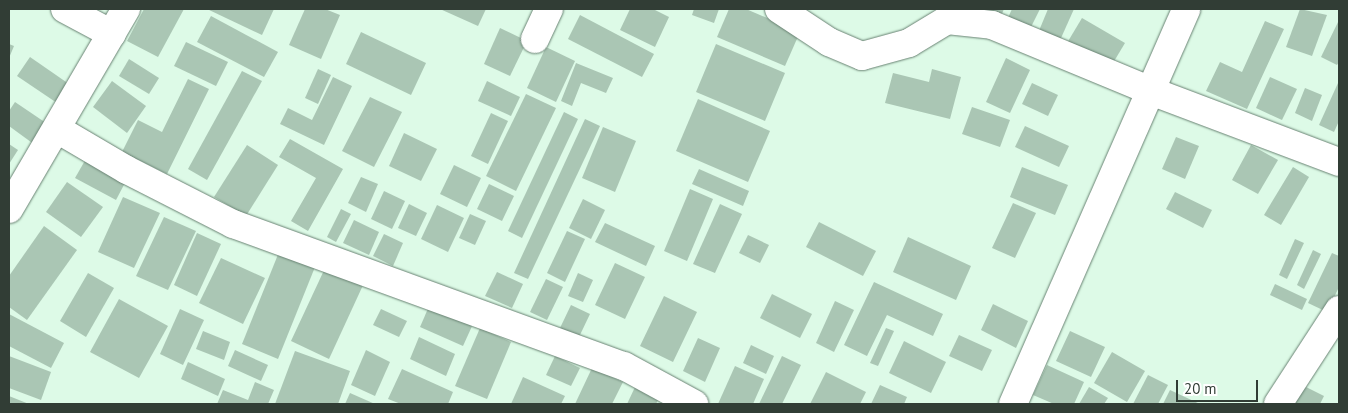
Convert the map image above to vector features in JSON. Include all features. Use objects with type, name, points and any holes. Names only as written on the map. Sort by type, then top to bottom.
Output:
[{"type":"street","points":[[66,9],[112,34]]},
{"type":"street","points":[[9,209],[126,9]]},
{"type":"street","points":[[535,39],[549,9]]},
{"type":"street","points":[[779,9],[829,42],[862,56],[909,43],[947,20],[992,25],[1151,91],[1339,162]]},
{"type":"street","points":[[1013,404],[1186,9]]},
{"type":"street","points":[[57,128],[127,170],[233,224],[624,366],[694,404]]},
{"type":"street","points":[[1278,404],[1339,310]]},
{"type":"building","points":[[144,9],[184,9],[158,57],[127,41]]},
{"type":"building","points":[[207,9],[274,9],[262,35]]},
{"type":"building","points":[[305,9],[325,9],[340,15],[321,59],[289,45]]},
{"type":"building","points":[[440,9],[486,9],[478,26]]},
{"type":"building","points":[[630,9],[653,9],[669,17],[655,47],[620,30]]},
{"type":"building","points":[[694,9],[719,9],[714,23],[692,15]]},
{"type":"building","points":[[729,9],[746,9],[800,32],[785,66],[717,37]]},
{"type":"building","points":[[979,9],[1004,9],[1000,18]]},
{"type":"building","points":[[1012,9],[1040,9],[1029,31],[1007,20]]},
{"type":"building","points":[[1048,9],[1074,9],[1057,47],[1036,38]]},
{"type":"building","points":[[1300,9],[1327,15],[1312,56],[1286,47]]},
{"type":"building","points":[[580,15],[654,54],[642,77],[568,39]]},
{"type":"building","points":[[211,16],[278,52],[264,77],[197,42]]},
{"type":"building","points":[[1082,18],[1125,43],[1110,68],[1067,43]]},
{"type":"building","points":[[1339,20],[1339,62],[1337,65],[1321,57]]},
{"type":"building","points":[[1265,21],[1284,29],[1247,109],[1206,91],[1220,62],[1242,72]]},
{"type":"building","points":[[500,28],[527,41],[510,76],[484,64]]},
{"type":"building","points":[[361,32],[426,63],[411,95],[346,64]]},
{"type":"building","points":[[186,42],[228,62],[216,86],[174,66]]},
{"type":"building","points":[[9,44],[14,46],[9,58]]},
{"type":"building","points":[[716,44],[785,73],[765,121],[696,92]]},
{"type":"building","points":[[546,47],[575,61],[556,102],[527,88]]},
{"type":"building","points":[[30,57],[69,84],[57,103],[17,76]]},
{"type":"building","points":[[1006,58],[1030,70],[1010,113],[986,102]]},
{"type":"building","points":[[129,59],[159,78],[149,94],[119,76]]},
{"type":"building","points":[[576,63],[613,78],[606,93],[581,83],[572,106],[561,101]]},
{"type":"building","points":[[318,69],[331,75],[318,104],[305,98]]},
{"type":"building","points":[[932,69],[961,77],[950,119],[885,103],[893,73],[929,82]]},
{"type":"building","points":[[242,71],[262,81],[207,180],[188,169]]},
{"type":"building","points":[[333,77],[352,86],[324,145],[280,124],[288,108],[312,120]]},
{"type":"building","points":[[1270,77],[1297,89],[1282,120],[1256,108]]},
{"type":"building","points":[[188,79],[209,89],[167,174],[122,152],[138,120],[162,132]]},
{"type":"building","points":[[112,81],[146,106],[127,133],[93,107]]},
{"type":"building","points":[[487,81],[520,97],[511,116],[478,101]]},
{"type":"building","points":[[1032,83],[1058,95],[1048,116],[1022,104]]},
{"type":"building","points":[[1338,83],[1339,121],[1334,132],[1319,125]]},
{"type":"building","points":[[1305,88],[1322,95],[1312,121],[1295,113]]},
{"type":"building","points":[[526,94],[556,108],[516,191],[486,176]]},
{"type":"building","points":[[370,97],[402,112],[374,167],[342,151]]},
{"type":"building","points":[[698,99],[770,131],[748,182],[676,151]]},
{"type":"building","points":[[15,102],[49,125],[35,145],[9,126],[9,111]]},
{"type":"building","points":[[972,107],[1010,120],[1000,147],[962,134]]},
{"type":"building","points":[[564,112],[578,119],[522,238],[508,231]]},
{"type":"building","points":[[491,113],[508,121],[488,164],[471,156]]},
{"type":"building","points":[[585,119],[600,126],[528,279],[514,273]]},
{"type":"building","points":[[1025,126],[1069,146],[1059,167],[1015,147]]},
{"type":"building","points":[[603,127],[636,141],[615,192],[582,178]]},
{"type":"building","points":[[404,133],[437,149],[421,181],[389,166]]},
{"type":"building","points":[[1176,137],[1199,146],[1185,179],[1162,169]]},
{"type":"building","points":[[290,139],[343,169],[308,231],[291,221],[316,178],[279,157]]},
{"type":"building","points":[[9,144],[18,150],[9,164]]},
{"type":"building","points":[[247,145],[278,165],[246,216],[214,197]]},
{"type":"building","points":[[1251,145],[1278,160],[1258,194],[1232,180]]},
{"type":"building","points":[[87,157],[127,179],[116,200],[75,178]]},
{"type":"building","points":[[454,165],[481,178],[467,207],[440,194]]},
{"type":"building","points":[[1022,167],[1068,185],[1055,215],[1010,197]]},
{"type":"building","points":[[1293,167],[1309,177],[1281,225],[1264,215]]},
{"type":"building","points":[[699,169],[749,191],[743,206],[692,184]]},
{"type":"building","points":[[361,177],[378,184],[366,212],[348,203]]},
{"type":"building","points":[[67,182],[103,207],[81,237],[46,212]]},
{"type":"building","points":[[489,184],[514,196],[502,221],[477,209]]},
{"type":"building","points":[[690,189],[713,199],[687,261],[664,251]]},
{"type":"building","points":[[384,191],[405,201],[392,229],[371,219]]},
{"type":"building","points":[[1175,192],[1212,210],[1203,228],[1166,209]]},
{"type":"building","points":[[123,197],[160,213],[134,268],[98,252]]},
{"type":"building","points":[[583,199],[605,210],[591,239],[569,228]]},
{"type":"building","points":[[1013,203],[1036,213],[1015,258],[992,248]]},
{"type":"building","points":[[409,204],[427,213],[416,236],[398,228]]},
{"type":"building","points":[[720,204],[742,214],[715,273],[693,264]]},
{"type":"building","points":[[437,205],[464,218],[448,252],[421,239]]},
{"type":"building","points":[[341,209],[351,214],[336,242],[327,237]]},
{"type":"building","points":[[470,214],[486,221],[475,245],[459,238]]},
{"type":"building","points":[[164,217],[196,231],[168,290],[136,276]]},
{"type":"building","points":[[354,220],[379,232],[369,255],[343,243]]},
{"type":"building","points":[[819,222],[876,251],[863,276],[806,247]]},
{"type":"building","points":[[605,223],[655,246],[646,266],[595,242]]},
{"type":"building","points":[[44,226],[77,250],[27,320],[9,307],[9,276]]},
{"type":"building","points":[[567,231],[585,239],[565,282],[547,273]]},
{"type":"building","points":[[197,233],[221,244],[197,296],[174,285]]},
{"type":"building","points":[[384,234],[403,243],[393,266],[373,256]]},
{"type":"building","points":[[748,235],[769,245],[760,263],[739,253]]},
{"type":"building","points":[[908,237],[971,266],[956,300],[893,272]]},
{"type":"building","points":[[1295,239],[1304,243],[1287,279],[1279,275]]},
{"type":"building","points":[[1313,250],[1321,254],[1304,289],[1297,285]]},
{"type":"building","points":[[279,252],[315,267],[278,359],[242,344]]},
{"type":"building","points":[[1332,253],[1339,256],[1339,287],[1327,312],[1308,303]]},
{"type":"building","points":[[221,258],[265,278],[243,324],[199,303]]},
{"type":"building","points":[[615,263],[645,277],[625,319],[595,305]]},
{"type":"building","points":[[326,266],[364,283],[329,359],[291,341]]},
{"type":"building","points":[[497,272],[523,284],[512,308],[485,296]]},
{"type":"building","points":[[88,273],[114,288],[86,337],[60,321]]},
{"type":"building","points":[[578,273],[593,280],[583,302],[568,296]]},
{"type":"building","points":[[546,279],[563,287],[547,320],[530,312]]},
{"type":"building","points":[[874,282],[943,314],[933,336],[887,315],[867,356],[844,345]]},
{"type":"building","points":[[1275,284],[1307,299],[1302,310],[1270,295]]},
{"type":"building","points":[[772,294],[812,314],[800,338],[760,318]]},
{"type":"building","points":[[664,296],[697,312],[673,362],[640,346]]},
{"type":"building","points":[[119,299],[168,326],[139,378],[90,352]]},
{"type":"building","points":[[835,301],[854,310],[834,352],[816,343]]},
{"type":"building","points":[[430,304],[473,324],[463,346],[420,327]]},
{"type":"building","points":[[993,304],[1028,321],[1016,348],[981,330]]},
{"type":"building","points":[[571,305],[590,314],[579,337],[560,328]]},
{"type":"building","points":[[180,309],[204,320],[183,365],[160,354]]},
{"type":"building","points":[[381,309],[407,321],[399,337],[373,325]]},
{"type":"building","points":[[9,314],[64,343],[51,368],[9,346]]},
{"type":"building","points":[[480,328],[511,342],[487,399],[455,386]]},
{"type":"building","points":[[886,328],[894,331],[878,366],[870,363]]},
{"type":"building","points":[[203,331],[230,342],[224,360],[196,349]]},
{"type":"building","points":[[1070,331],[1105,347],[1091,377],[1056,361]]},
{"type":"building","points":[[959,335],[992,350],[982,371],[949,356]]},
{"type":"building","points":[[419,337],[455,354],[446,376],[410,359]]},
{"type":"building","points":[[698,338],[720,348],[705,382],[683,371]]},
{"type":"building","points":[[904,341],[946,362],[931,393],[889,373]]},
{"type":"building","points":[[751,345],[774,356],[766,374],[743,363]]},
{"type":"building","points":[[235,350],[268,365],[261,381],[228,366]]},
{"type":"building","points":[[366,350],[390,362],[375,396],[351,385]]},
{"type":"building","points":[[295,351],[350,371],[338,404],[275,404]]},
{"type":"building","points":[[1112,352],[1145,371],[1127,402],[1094,383]]},
{"type":"building","points":[[9,356],[51,372],[41,400],[9,388]]},
{"type":"building","points":[[555,356],[580,368],[571,386],[546,375]]},
{"type":"building","points":[[782,356],[801,365],[782,404],[759,404]]},
{"type":"building","points":[[188,362],[225,379],[218,396],[181,379]]},
{"type":"building","points":[[1047,365],[1084,382],[1074,404],[1054,404],[1033,395]]},
{"type":"building","points":[[735,366],[764,379],[753,404],[718,404]]},
{"type":"building","points":[[592,368],[623,382],[612,404],[575,404]]},
{"type":"building","points":[[402,369],[453,392],[448,404],[401,404],[388,399]]},
{"type":"building","points":[[826,372],[866,392],[860,404],[810,404]]},
{"type":"building","points":[[1148,375],[1168,385],[1158,404],[1133,404]]},
{"type":"building","points":[[523,377],[565,396],[561,404],[511,404]]},
{"type":"building","points":[[255,382],[274,390],[268,404],[217,404],[223,390],[248,400]]},
{"type":"building","points":[[1298,383],[1324,396],[1320,404],[1289,404]]},
{"type":"building","points":[[636,385],[660,396],[656,404],[627,404]]},
{"type":"building","points":[[880,385],[907,397],[904,404],[871,404]]},
{"type":"building","points":[[1089,387],[1108,398],[1104,404],[1079,404]]},
{"type":"building","points":[[1170,390],[1200,404],[1163,404]]},
{"type":"building","points":[[350,393],[375,404],[345,404]]},
{"type":"building","points":[[9,396],[29,404],[9,404]]}]
